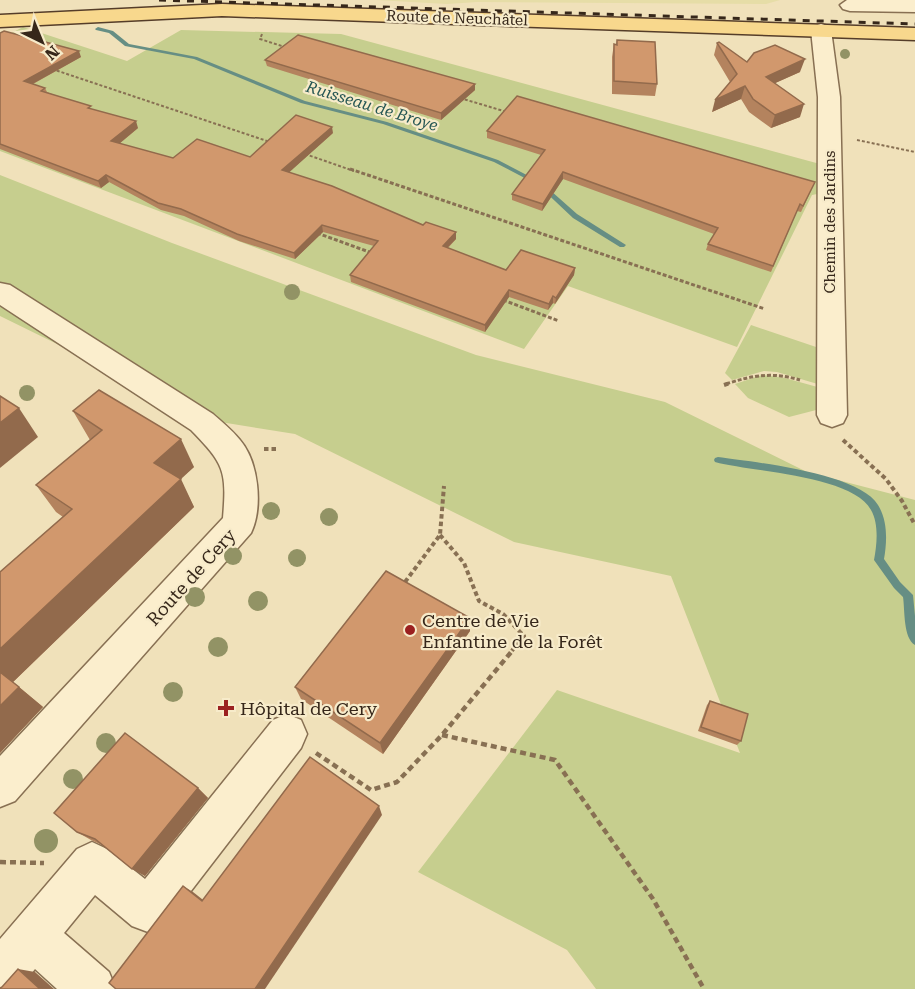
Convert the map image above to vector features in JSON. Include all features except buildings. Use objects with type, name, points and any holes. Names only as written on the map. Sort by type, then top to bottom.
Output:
[{"type":"main road","name":"Route de Neuchâtel","points":[[0,21],[101,14],[222,10],[915,34]]},
{"type":"street","points":[[850,5],[915,6]]},
{"type":"street","name":"Chemin des Jardins","points":[[821,30],[829,97],[832,403]]},
{"type":"street","name":"Route de Cery","points":[[0,292],[202,422],[230,450],[242,484],[239,523],[1,783]]},
{"type":"street","points":[[0,975],[92,864],[148,910],[287,734]]},
{"type":"street","points":[[33,936],[92,989]]},
{"type":"path","points":[[260,39],[294,49]]},
{"type":"path","points":[[43,66],[280,146]]},
{"type":"path","points":[[452,96],[509,112]]},
{"type":"path","points":[[830,134],[915,152]]},
{"type":"path","points":[[302,153],[765,309]]},
{"type":"path","points":[[313,231],[380,256]]},
{"type":"path","points":[[503,300],[559,321]]},
{"type":"path","points":[[724,385],[761,372],[769,373],[832,403],[845,444],[873,464],[893,488],[915,525]]},
{"type":"path","points":[[405,582],[440,536],[444,486]]},
{"type":"path","points":[[287,734],[371,790],[397,782],[442,735],[524,636],[503,614],[479,601],[465,563],[440,536]]},
{"type":"path","points":[[442,735],[555,760],[653,899],[704,989]]},
{"type":"shaded area","points":[[376,0],[780,0],[766,4],[477,2],[447,4]]},
{"type":"green space","points":[[23,27],[127,61],[181,30],[341,34],[820,164],[822,193],[812,195],[737,347],[568,286],[524,349],[0,151],[0,39]]},
{"type":"green space","points":[[0,175],[172,243],[476,355],[665,402],[807,472],[915,500],[915,989],[596,989],[567,950],[418,872],[557,690],[740,753],[671,576],[514,542],[295,434],[214,421],[0,316]]},
{"type":"green space","points":[[751,325],[822,349],[821,385],[777,372],[764,371],[732,380],[725,373]]},
{"type":"green space","points":[[762,375],[785,378],[821,388],[820,409],[789,417],[748,398],[735,384]]},
{"type":"waterway","name":"Ruisseau de Broye","points":[[98,29],[111,32],[127,45],[195,58],[303,102],[385,123],[496,161],[540,184],[575,216],[622,245]]},
{"type":"waterway","points":[[718,460],[803,474],[827,480],[864,496],[874,506],[879,519],[881,540],[879,560],[897,585],[908,595],[912,636],[915,640]]},
{"type":"railway","points":[[159,0],[915,24]]},
{"type":"place","name":"Centre de Vie Enfantine de la Forêt","points":[[410,630]]},
{"type":"place","name":"Hôpital de Cery","points":[[226,708]]}]
